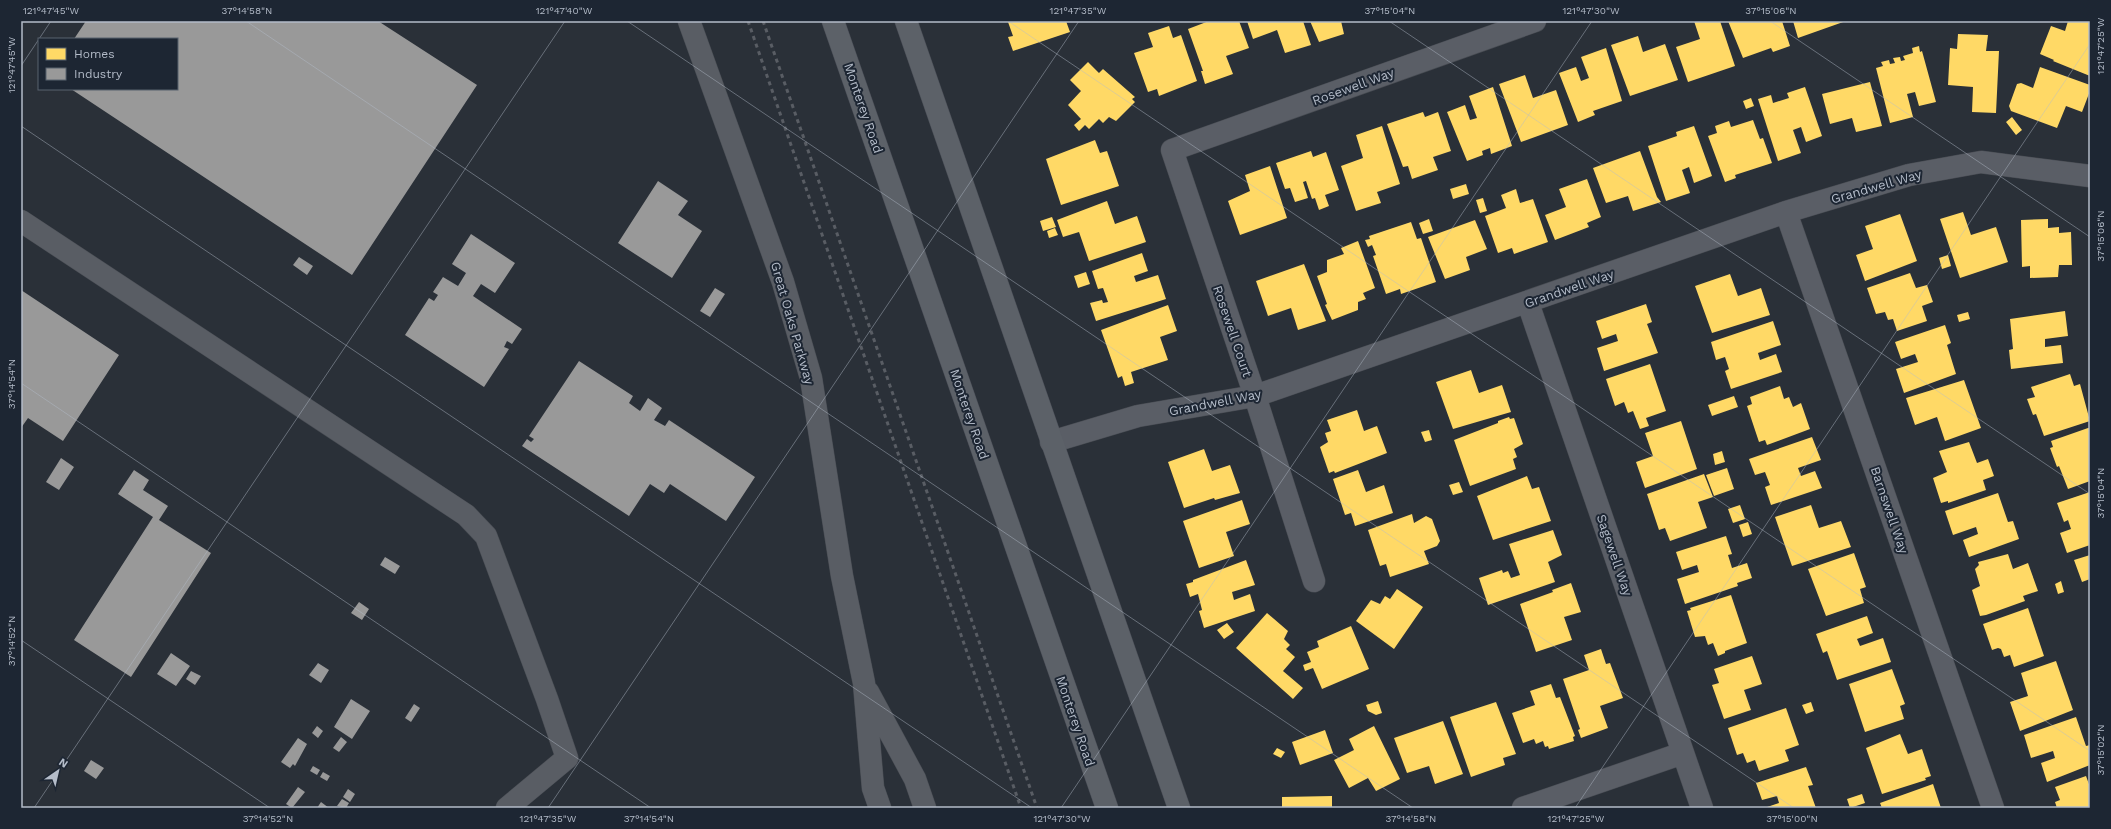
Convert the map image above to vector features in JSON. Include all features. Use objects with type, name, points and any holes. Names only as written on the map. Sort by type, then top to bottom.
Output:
[{"type":"main road","name":"Great Oaks Parkway","points":[[689,21],[780,275],[803,348],[819,425],[842,576],[864,684],[873,788],[880,808]]},
{"type":"main road","name":"Monterey Road","points":[[833,21],[1107,808]]},
{"type":"main road","points":[[906,21],[1179,808]]},
{"type":"main road","points":[[21,221],[466,515],[486,536],[547,699],[566,758],[507,808]]},
{"type":"main road","name":"Great Oaks Parkway","points":[[864,684],[915,779],[925,808]]},
{"type":"street","name":"Rosewell Way","points":[[1172,150],[1535,21]]},
{"type":"street","name":"Rosewell Court","points":[[1172,150],[1255,396],[1314,581]]},
{"type":"street","name":"Grandwell Way","points":[[1051,442],[1138,416],[1255,396],[1528,303],[1786,212],[1909,175],[1981,162],[2090,176]]},
{"type":"street","name":"Barnswell Way","points":[[1786,212],[1993,808]]},
{"type":"street","name":"Sagewell Way","points":[[1528,303],[1702,808]]},
{"type":"street","points":[[1523,808],[1683,753]]},
{"type":"building: Homes","points":[[1066,21],[1070,32],[1013,51],[1008,37],[1013,36],[1008,22]]},
{"type":"building: Homes","points":[[1209,21],[1239,21],[1249,48],[1226,56],[1233,74],[1205,84],[1201,71],[1203,71],[1188,29]]},
{"type":"building: Homes","points":[[1247,21],[1303,21],[1311,45],[1285,53],[1277,30],[1253,39]]},
{"type":"building: Homes","points":[[1310,21],[1341,21],[1344,34],[1319,42]]},
{"type":"building: Homes","points":[[1694,21],[1720,21],[1735,66],[1688,82],[1676,47],[1700,39]]},
{"type":"building: Homes","points":[[1728,21],[1782,21],[1790,46],[1773,52],[1771,48],[1743,58]]},
{"type":"building: Homes","points":[[1793,21],[1846,21],[1798,38]]},
{"type":"building: Homes","points":[[2068,21],[2090,21],[2090,76],[2040,54],[2051,26],[2065,31]]},
{"type":"building: Homes","points":[[1169,26],[1173,38],[1181,35],[1197,81],[1159,96],[1157,89],[1148,92],[1134,53],[1153,47],[1148,33]]},
{"type":"building: Homes","points":[[1958,34],[1988,35],[1986,51],[1999,51],[1996,113],[1972,112],[1973,87],[1948,85],[1950,48],[1957,49]]},
{"type":"building: Homes","points":[[1638,36],[1643,52],[1665,44],[1678,80],[1630,96],[1611,45]]},
{"type":"building: Homes","points":[[1919,46],[1920,52],[1922,51],[1936,102],[1919,106],[1915,92],[1907,94],[1913,117],[1890,123],[1876,68],[1883,66],[1881,62],[1889,60],[1890,64],[1895,63],[1893,58],[1900,57],[1901,61],[1905,60],[1903,56],[1913,53],[1912,48]]},
{"type":"building: Homes","points":[[1606,48],[1622,101],[1593,111],[1595,115],[1578,122],[1559,73],[1576,67],[1581,81],[1589,78],[1581,57]]},
{"type":"building: Homes","points":[[1088,62],[1099,73],[1103,69],[1135,97],[1132,99],[1135,102],[1116,121],[1109,117],[1103,123],[1099,119],[1089,129],[1085,125],[1079,131],[1074,125],[1081,119],[1068,105],[1081,91],[1070,80]]},
{"type":"building: Homes","points":[[2040,67],[2090,85],[2090,91],[2082,112],[2066,106],[2057,128],[2011,111],[2009,106],[2017,84],[2021,83],[2033,88]]},
{"type":"building: Homes","points":[[1525,75],[1533,98],[1556,90],[1568,125],[1521,142],[1499,84]]},
{"type":"building: Homes","points":[[1870,82],[1882,126],[1856,132],[1852,118],[1830,124],[1822,94]]},
{"type":"building: Homes","points":[[1493,87],[1512,146],[1491,154],[1490,148],[1482,151],[1483,155],[1467,161],[1447,112],[1465,105],[1470,120],[1477,118],[1469,96]]},
{"type":"building: Homes","points":[[1805,87],[1822,136],[1806,142],[1801,127],[1793,130],[1801,153],[1778,161],[1758,99],[1771,95],[1773,103],[1789,98],[1787,93]]},
{"type":"building: Homes","points":[[1751,98],[1754,106],[1746,109],[1743,101]]},
{"type":"building: Homes","points":[[1423,112],[1425,117],[1438,112],[1451,151],[1433,157],[1438,170],[1412,179],[1408,166],[1403,167],[1387,124]]},
{"type":"building: Homes","points":[[2012,117],[2022,130],[2016,135],[2006,122]]},
{"type":"building: Homes","points":[[1753,120],[1760,139],[1763,138],[1772,163],[1735,175],[1736,178],[1725,182],[1708,136],[1717,133],[1715,126],[1729,121],[1731,127]]},
{"type":"building: Homes","points":[[1382,126],[1400,184],[1377,192],[1381,203],[1356,211],[1341,166],[1363,158],[1356,135]]},
{"type":"building: Homes","points":[[1694,126],[1712,176],[1694,183],[1689,167],[1682,170],[1690,193],[1666,201],[1648,146],[1677,136],[1676,132]]},
{"type":"building: Homes","points":[[1095,140],[1100,153],[1107,151],[1119,186],[1061,205],[1046,159]]},
{"type":"building: Homes","points":[[1311,151],[1313,157],[1326,152],[1339,190],[1325,195],[1329,206],[1319,210],[1315,198],[1312,199],[1306,181],[1303,182],[1308,198],[1295,202],[1290,188],[1285,189],[1276,163]]},
{"type":"building: Homes","points":[[1640,151],[1657,197],[1661,202],[1633,211],[1628,196],[1606,203],[1593,168]]},
{"type":"building: Homes","points":[[1270,166],[1287,218],[1240,235],[1228,201],[1250,191],[1245,175]]},
{"type":"building: Homes","points":[[1587,179],[1601,217],[1587,223],[1589,227],[1555,240],[1545,215],[1566,207],[1559,189]]},
{"type":"building: Homes","points":[[1466,184],[1469,194],[1453,199],[1450,189]]},
{"type":"building: Homes","points":[[1516,189],[1520,203],[1533,199],[1548,242],[1514,254],[1512,248],[1498,253],[1485,216],[1506,208],[1501,195]]},
{"type":"building: Homes","points":[[1483,198],[1487,211],[1480,213],[1476,200]]},
{"type":"building: Homes","points":[[1107,201],[1115,224],[1137,216],[1146,242],[1089,261],[1079,232],[1063,237],[1057,220]]},
{"type":"building: Homes","points":[[1963,212],[1971,235],[1996,227],[2008,262],[1960,278],[1940,219]]},
{"type":"building: Homes","points":[[1900,214],[1917,261],[1865,281],[1856,255],[1873,249],[1865,226]]},
{"type":"building: Homes","points":[[1052,217],[1056,227],[1043,231],[1040,221]]},
{"type":"building: Homes","points":[[1429,219],[1433,231],[1423,234],[1419,223]]},
{"type":"building: Homes","points":[[2048,219],[2048,228],[2059,227],[2059,233],[2071,232],[2072,265],[2059,265],[2058,277],[2030,278],[2030,266],[2022,267],[2021,220]]},
{"type":"building: Homes","points":[[1475,220],[1487,249],[1466,257],[1470,270],[1445,279],[1428,237]]},
{"type":"building: Homes","points":[[1411,222],[1417,239],[1421,238],[1436,282],[1401,294],[1400,289],[1386,294],[1373,256],[1376,255],[1372,245],[1368,247],[1365,240],[1370,239],[1369,236]]},
{"type":"building: Homes","points":[[1055,228],[1058,235],[1049,238],[1047,231]]},
{"type":"building: Homes","points":[[1358,241],[1375,288],[1363,293],[1366,299],[1358,302],[1358,310],[1332,320],[1325,305],[1327,304],[1317,276],[1327,272],[1327,260],[1344,254],[1341,248]]},
{"type":"building: Homes","points":[[1142,253],[1148,271],[1134,276],[1136,282],[1158,275],[1166,299],[1096,321],[1090,303],[1102,300],[1103,303],[1108,302],[1103,288],[1098,289],[1092,271]]},
{"type":"building: Homes","points":[[1948,255],[1951,266],[1942,269],[1939,258]]},
{"type":"building: Homes","points":[[1304,264],[1326,321],[1298,330],[1291,308],[1268,316],[1256,281]]},
{"type":"building: Homes","points":[[1086,272],[1090,284],[1078,288],[1074,276]]},
{"type":"building: Homes","points":[[1910,273],[1916,288],[1927,285],[1933,302],[1922,306],[1927,321],[1897,331],[1893,319],[1888,320],[1885,312],[1876,314],[1867,288]]},
{"type":"building: Homes","points":[[1730,274],[1738,296],[1761,288],[1770,315],[1712,333],[1695,286]]},
{"type":"building: Homes","points":[[1646,304],[1652,322],[1647,324],[1658,353],[1604,371],[1597,348],[1618,341],[1616,334],[1602,339],[1596,321]]},
{"type":"building: Homes","points":[[1168,305],[1177,331],[1160,337],[1168,360],[1131,372],[1134,383],[1125,386],[1122,376],[1118,378],[1101,330]]},
{"type":"building: Homes","points":[[2065,311],[2068,336],[2045,339],[2045,347],[2061,345],[2063,363],[2011,369],[2009,350],[2013,349],[2010,319]]},
{"type":"building: Homes","points":[[1968,312],[1970,319],[1959,322],[1957,315]]},
{"type":"building: Homes","points":[[1773,321],[1781,345],[1758,353],[1760,360],[1776,354],[1782,372],[1731,389],[1725,371],[1729,369],[1725,357],[1716,360],[1711,342]]},
{"type":"building: Homes","points":[[1945,325],[1951,343],[1947,345],[1956,374],[1904,393],[1896,369],[1918,362],[1915,354],[1901,359],[1895,342]]},
{"type":"building: Homes","points":[[1650,364],[1666,411],[1646,418],[1649,426],[1640,429],[1633,411],[1628,413],[1624,402],[1615,406],[1606,379]]},
{"type":"building: Homes","points":[[1471,370],[1479,393],[1502,385],[1511,412],[1453,429],[1436,382]]},
{"type":"building: Homes","points":[[2070,374],[2074,386],[2080,384],[2090,421],[2044,436],[2036,414],[2033,415],[2027,399],[2035,397],[2031,387]]},
{"type":"building: Homes","points":[[1964,380],[1981,428],[1945,441],[1937,417],[1915,425],[1906,398]]},
{"type":"building: Homes","points":[[1780,386],[1784,399],[1789,397],[1793,407],[1801,403],[1810,429],[1767,445],[1765,440],[1759,442],[1747,406],[1752,404],[1750,397]]},
{"type":"building: Homes","points":[[1734,396],[1738,407],[1712,416],[1708,405]]},
{"type":"building: Homes","points":[[1357,410],[1364,431],[1377,426],[1387,453],[1335,473],[1334,471],[1329,473],[1320,447],[1328,442],[1325,433],[1331,431],[1327,420]]},
{"type":"building: Homes","points":[[1509,417],[1510,419],[1514,418],[1523,444],[1514,449],[1517,457],[1513,459],[1516,469],[1470,486],[1454,440],[1498,423],[1498,421]]},
{"type":"building: Homes","points":[[1681,421],[1697,469],[1645,488],[1636,462],[1653,456],[1645,433]]},
{"type":"building: Homes","points":[[2090,428],[2090,481],[2068,489],[2059,466],[2057,467],[2050,448],[2053,447],[2051,441]]},
{"type":"building: Homes","points":[[1429,430],[1432,440],[1425,442],[1421,432]]},
{"type":"building: Homes","points":[[1812,437],[1821,460],[1798,468],[1801,476],[1815,471],[1822,488],[1771,505],[1765,487],[1770,485],[1765,472],[1755,475],[1749,459]]},
{"type":"building: Homes","points":[[1969,442],[1977,463],[1988,459],[1994,476],[1983,480],[1986,490],[1948,503],[1948,501],[1941,503],[1933,478],[1947,472],[1939,451]]},
{"type":"building: Homes","points":[[1204,449],[1212,471],[1230,465],[1240,493],[1215,500],[1214,498],[1184,508],[1168,462]]},
{"type":"building: Homes","points":[[1722,451],[1725,462],[1715,465],[1713,454]]},
{"type":"building: Homes","points":[[1727,468],[1734,489],[1714,496],[1706,475]]},
{"type":"building: Homes","points":[[1358,470],[1366,492],[1384,485],[1393,513],[1355,526],[1351,513],[1345,515],[1333,479]]},
{"type":"building: Homes","points":[[1704,474],[1713,497],[1698,502],[1707,528],[1670,541],[1665,528],[1659,530],[1647,494]]},
{"type":"building: Homes","points":[[1527,476],[1532,489],[1539,487],[1551,521],[1493,540],[1477,496]]},
{"type":"building: Homes","points":[[1459,482],[1463,492],[1453,495],[1449,485]]},
{"type":"building: Homes","points":[[2090,492],[2090,545],[2067,553],[2060,533],[2071,529],[2068,520],[2064,522],[2057,503]]},
{"type":"building: Homes","points":[[1998,493],[2008,522],[2013,521],[2019,539],[1969,557],[1963,540],[1978,534],[1976,527],[1953,535],[1945,511]]},
{"type":"building: Homes","points":[[1242,500],[1250,524],[1226,532],[1234,556],[1199,568],[1183,521]]},
{"type":"building: Homes","points":[[1740,505],[1745,519],[1733,523],[1728,509]]},
{"type":"building: Homes","points":[[1811,505],[1819,528],[1841,521],[1851,547],[1792,566],[1775,517]]},
{"type":"building: Homes","points":[[1412,514],[1414,523],[1426,516],[1432,519],[1440,541],[1437,546],[1424,551],[1429,564],[1390,577],[1386,564],[1380,566],[1368,530]]},
{"type":"building: Homes","points":[[1748,522],[1752,534],[1743,537],[1739,525]]},
{"type":"building: Homes","points":[[1553,530],[1562,555],[1548,562],[1555,582],[1488,605],[1479,578],[1502,570],[1503,573],[1508,571],[1511,578],[1520,575],[1509,544]]},
{"type":"building: Homes","points":[[1726,536],[1732,554],[1728,555],[1732,568],[1747,563],[1752,578],[1737,583],[1738,586],[1685,604],[1677,579],[1699,572],[1697,565],[1682,570],[1676,552]]},
{"type":"building: Homes","points":[[1854,553],[1866,587],[1860,589],[1864,603],[1826,616],[1808,569]]},
{"type":"building: Homes","points":[[2008,554],[2013,569],[2028,563],[2038,591],[2023,596],[2025,601],[1980,616],[1972,590],[1980,586],[1975,569],[1979,565],[1978,562]]},
{"type":"building: Homes","points":[[2090,555],[2090,579],[2082,582],[2074,560]]},
{"type":"building: Homes","points":[[1246,560],[1255,585],[1232,592],[1234,600],[1250,594],[1255,611],[1204,628],[1199,611],[1202,610],[1198,594],[1190,597],[1186,584]]},
{"type":"building: Homes","points":[[2061,581],[2064,592],[2058,594],[2055,584]]},
{"type":"building: Homes","points":[[1571,583],[1581,612],[1564,617],[1572,640],[1536,652],[1520,604],[1553,592],[1552,590]]},
{"type":"building: Homes","points":[[1397,589],[1423,607],[1394,649],[1356,621],[1371,600],[1380,604],[1385,596],[1390,599]]},
{"type":"building: Homes","points":[[1731,595],[1747,643],[1725,651],[1725,653],[1718,656],[1713,643],[1708,645],[1705,636],[1695,637],[1687,611],[1691,610],[1690,608]]},
{"type":"building: Homes","points":[[2028,608],[2044,656],[2014,667],[2010,655],[2004,657],[2001,649],[1998,648],[1992,650],[1983,624]]},
{"type":"building: Homes","points":[[1267,613],[1288,631],[1284,639],[1290,645],[1286,649],[1295,657],[1283,671],[1303,688],[1293,699],[1236,648]]},
{"type":"building: Homes","points":[[1867,616],[1873,633],[1857,639],[1860,646],[1883,638],[1891,662],[1837,680],[1827,651],[1823,653],[1816,634]]},
{"type":"building: Homes","points":[[1227,623],[1234,632],[1224,639],[1217,630]]},
{"type":"building: Homes","points":[[1351,626],[1369,669],[1322,689],[1313,668],[1305,671],[1303,665],[1311,662],[1307,652],[1319,647],[1317,641]]},
{"type":"building: Homes","points":[[1601,649],[1606,664],[1610,663],[1623,698],[1600,706],[1608,728],[1581,738],[1578,730],[1580,729],[1563,679],[1589,670],[1584,655]]},
{"type":"building: Homes","points":[[1752,656],[1762,684],[1744,690],[1751,710],[1724,719],[1712,685],[1719,683],[1714,669]]},
{"type":"building: Homes","points":[[2056,661],[2073,710],[2020,731],[2010,702],[2028,696],[2021,673]]},
{"type":"building: Homes","points":[[1892,669],[1905,704],[1900,706],[1904,719],[1865,732],[1849,684]]},
{"type":"building: Homes","points":[[1551,684],[1556,698],[1560,697],[1575,736],[1573,737],[1574,741],[1549,749],[1548,746],[1545,747],[1543,741],[1536,744],[1534,739],[1523,743],[1512,713],[1535,705],[1530,691]]},
{"type":"building: Homes","points":[[1378,701],[1382,713],[1376,715],[1368,711],[1366,705]]},
{"type":"building: Homes","points":[[1496,702],[1516,754],[1503,758],[1505,765],[1471,777],[1450,717]]},
{"type":"building: Homes","points":[[1811,702],[1814,711],[1806,714],[1802,705]]},
{"type":"building: Homes","points":[[1786,708],[1799,745],[1785,750],[1789,761],[1759,771],[1755,760],[1747,763],[1743,753],[1737,755],[1728,728]]},
{"type":"building: Homes","points":[[2076,717],[2086,746],[2090,745],[2090,765],[2047,782],[2041,763],[2055,758],[2053,751],[2031,758],[2024,735]]},
{"type":"building: Homes","points":[[1443,721],[1463,774],[1435,784],[1429,766],[1407,773],[1394,738]]},
{"type":"building: Homes","points":[[1374,726],[1400,779],[1376,791],[1368,778],[1349,788],[1334,760],[1354,750],[1349,739]]},
{"type":"building: Homes","points":[[1325,730],[1333,753],[1300,765],[1292,742]]},
{"type":"building: Homes","points":[[1900,734],[1908,754],[1922,749],[1931,776],[1925,778],[1926,780],[1882,794],[1866,748]]},
{"type":"building: Homes","points":[[1277,748],[1285,752],[1281,758],[1273,754]]},
{"type":"building: Homes","points":[[1806,767],[1813,785],[1808,786],[1816,808],[1764,808],[1779,803],[1777,796],[1762,800],[1756,783]]},
{"type":"building: Homes","points":[[2086,776],[2090,787],[2090,808],[2057,808],[2055,802],[2060,800],[2055,787]]},
{"type":"building: Homes","points":[[1933,784],[1941,808],[1882,808],[1880,803]]},
{"type":"building: Homes","points":[[1862,794],[1865,803],[1850,808],[1847,799]]},
{"type":"building: Homes","points":[[1332,796],[1332,808],[1282,808],[1282,797]]},
{"type":"building: Industry","points":[[86,21],[378,21],[477,85],[352,275],[73,90],[178,90],[178,38],[75,38]]},
{"type":"building: Industry","points":[[658,181],[688,201],[678,215],[702,231],[672,278],[618,243]]},
{"type":"building: Industry","points":[[471,234],[515,263],[495,293],[481,284],[473,296],[522,329],[512,344],[507,341],[504,347],[509,349],[484,387],[405,335],[429,298],[434,301],[438,295],[433,292],[443,277],[458,286],[466,273],[452,264]]},
{"type":"building: Industry","points":[[299,257],[313,266],[307,275],[293,265]]},
{"type":"building: Industry","points":[[715,288],[725,294],[710,317],[700,311]]},
{"type":"building: Industry","points":[[21,290],[119,355],[63,441],[28,418],[21,428]]},
{"type":"building: Industry","points":[[579,361],[633,396],[629,403],[640,411],[648,398],[662,408],[654,420],[665,426],[669,420],[755,477],[726,521],[670,484],[664,493],[650,484],[629,516],[522,446],[527,439],[531,442],[534,439],[529,436]]},
{"type":"building: Industry","points":[[61,458],[74,467],[59,490],[46,482]]},
{"type":"building: Industry","points":[[134,470],[149,480],[143,490],[168,506],[159,520],[211,553],[131,677],[74,640],[153,517],[118,494]]},
{"type":"building: Industry","points":[[385,557],[400,566],[395,574],[380,565]]},
{"type":"building: Industry","points":[[359,602],[369,609],[362,620],[351,613]]},
{"type":"building: Industry","points":[[171,653],[190,666],[176,686],[157,674]]},
{"type":"building: Industry","points":[[318,663],[329,670],[321,683],[309,675]]},
{"type":"building: Industry","points":[[191,671],[201,676],[195,685],[186,679]]},
{"type":"building: Industry","points":[[351,699],[370,711],[352,739],[334,727]]},
{"type":"building: Industry","points":[[414,704],[420,708],[411,722],[405,718]]},
{"type":"building: Industry","points":[[317,726],[323,731],[318,738],[312,733]]},
{"type":"building: Industry","points":[[341,737],[347,742],[339,752],[333,748]]},
{"type":"building: Industry","points":[[298,738],[307,744],[295,766],[293,764],[290,768],[281,762]]},
{"type":"building: Industry","points":[[91,760],[104,768],[96,779],[84,771]]},
{"type":"building: Industry","points":[[313,766],[320,770],[317,775],[310,771]]},
{"type":"building: Industry","points":[[323,772],[330,776],[327,781],[320,777]]},
{"type":"building: Industry","points":[[298,787],[305,792],[292,808],[286,804]]},
{"type":"building: Industry","points":[[348,789],[355,794],[350,802],[343,797]]},
{"type":"building: Industry","points":[[342,799],[349,803],[346,808],[337,806]]},
{"type":"building: Industry","points":[[321,802],[329,808],[317,808]]},
{"type":"railway","points":[[748,21],[1021,808]]},
{"type":"railway","points":[[763,21],[1037,808]]}]
